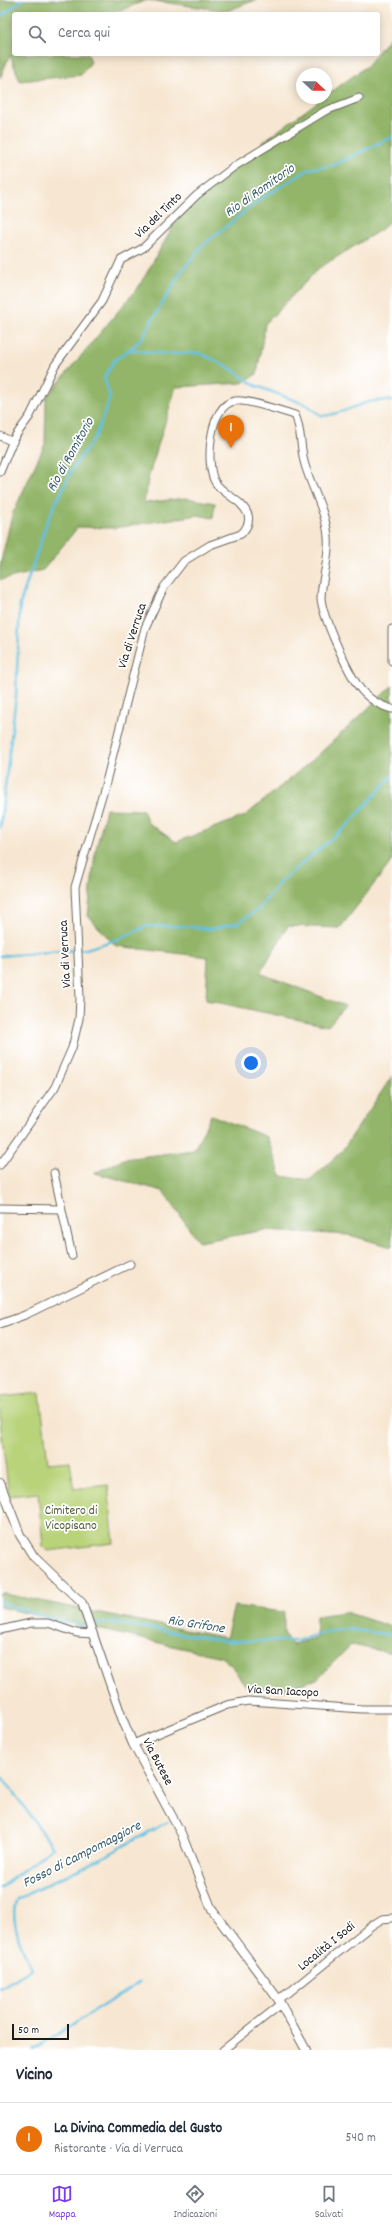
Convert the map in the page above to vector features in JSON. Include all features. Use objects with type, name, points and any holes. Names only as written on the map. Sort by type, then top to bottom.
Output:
[{"type":"street","name":"Via del Tinto","points":[[0,472],[13,442],[30,416],[55,365],[102,301],[122,260],[144,248],[197,195],[235,166],[290,131],[326,111],[359,98]]},
{"type":"street","name":"Via di Verruca","points":[[0,1165],[55,1087],[68,1058],[80,1008],[75,887],[106,782],[139,648],[148,621],[164,587],[176,569],[201,549],[241,534],[246,529],[248,521],[245,510],[216,484],[211,468],[214,423],[221,409],[228,404],[234,401],[244,402],[295,415],[298,422],[305,464],[324,518],[328,537],[328,558],[321,596],[322,609],[335,641],[362,692],[378,704],[392,709]]},
{"type":"street","points":[[0,436],[13,442]]},
{"type":"street","points":[[392,629],[392,662]]},
{"type":"street","points":[[54,1173],[72,1256]]},
{"type":"street","points":[[0,1208],[61,1209]]},
{"type":"street","points":[[0,1324],[25,1316],[130,1264]]},
{"type":"street","name":"Via Butese","points":[[0,1483],[14,1522],[27,1547],[43,1567],[80,1600],[88,1618],[133,1744],[181,1833],[212,1910],[279,2002],[306,2050]]},
{"type":"street","points":[[0,1630],[31,1623],[48,1623],[78,1633],[93,1634]]},
{"type":"street","name":"Via San Iacopo","points":[[133,1744],[227,1705],[248,1701],[362,1709],[392,1709]]},
{"type":"street","name":"Località I Sodi","points":[[223,2050],[292,1990],[371,1926],[382,1919],[392,1918]]},
{"type":"green space","points":[[0,0],[147,0],[116,12],[12,12],[12,56],[89,56],[91,62],[81,75],[20,81],[10,55],[0,78]]},
{"type":"green space","points":[[147,0],[256,0],[227,11]]},
{"type":"green space","points":[[392,34],[392,218],[382,229],[319,268],[265,324],[257,374],[242,383],[176,387],[149,475],[144,503],[185,498],[215,503],[213,518],[198,515],[114,528],[78,527],[43,570],[0,580],[0,566],[12,515],[45,444],[46,398],[140,285],[180,214],[268,138],[315,104],[332,104],[332,92],[368,65],[375,56],[380,56],[380,50]]},
{"type":"green space","points":[[392,686],[392,861],[340,928],[288,926],[260,973],[345,1006],[328,1026],[206,1000],[208,957],[116,946],[88,916],[95,853],[106,809],[143,810],[148,823],[176,842],[245,816],[316,757]]},
{"type":"green space","points":[[392,1076],[392,1247],[349,1235],[265,1230],[199,1242],[163,1191],[95,1173],[124,1159],[194,1150],[211,1115],[267,1137],[281,1176],[310,1180],[342,1151]]},
{"type":"green space","name":"Cimitero di Vicopisano","points":[[40,1393],[48,1463],[70,1461],[74,1489],[108,1485],[114,1543],[48,1551],[43,1546],[38,1493],[9,1496],[0,1421],[0,1397]]},
{"type":"green space","points":[[0,1593],[226,1638],[234,1606],[284,1612],[284,1633],[291,1645],[316,1638],[316,1616],[345,1612],[392,1627],[392,1653],[351,1645],[317,1679],[279,1691],[245,1685],[231,1665],[221,1657],[0,1607]]},
{"type":"waterway","points":[[0,17],[22,0]]},
{"type":"waterway","name":"Rio di Romitorio","points":[[0,828],[16,696],[20,604],[48,519],[73,468],[95,437],[107,407],[110,396],[104,378],[114,361],[140,341],[181,272],[202,246],[258,201],[309,169],[334,165],[392,137]]},
{"type":"waterway","points":[[129,350],[167,354],[199,353],[227,366],[254,385],[307,405],[322,416],[332,415],[372,401],[392,401]]},
{"type":"waterway","points":[[0,956],[86,949],[119,939],[147,926],[184,926],[210,929],[238,923],[259,909],[281,881],[347,826],[392,776]]},
{"type":"waterway","name":"Rio Grifone","points":[[0,1602],[42,1616],[82,1626],[112,1622],[224,1641],[297,1641],[325,1632],[348,1629],[392,1635]]},
{"type":"waterway","points":[[0,1774],[53,1847],[0,1888]]},
{"type":"waterway","name":"Fosso di Campomaggiore","points":[[0,1988],[32,1969],[21,1944],[15,1925],[14,1916],[17,1899],[102,1858],[167,1822]]},
{"type":"waterway","points":[[33,2050],[140,1982]]},
{"type":"place","name":"La Divina Commedia del Gusto","points":[[231,448]]}]
